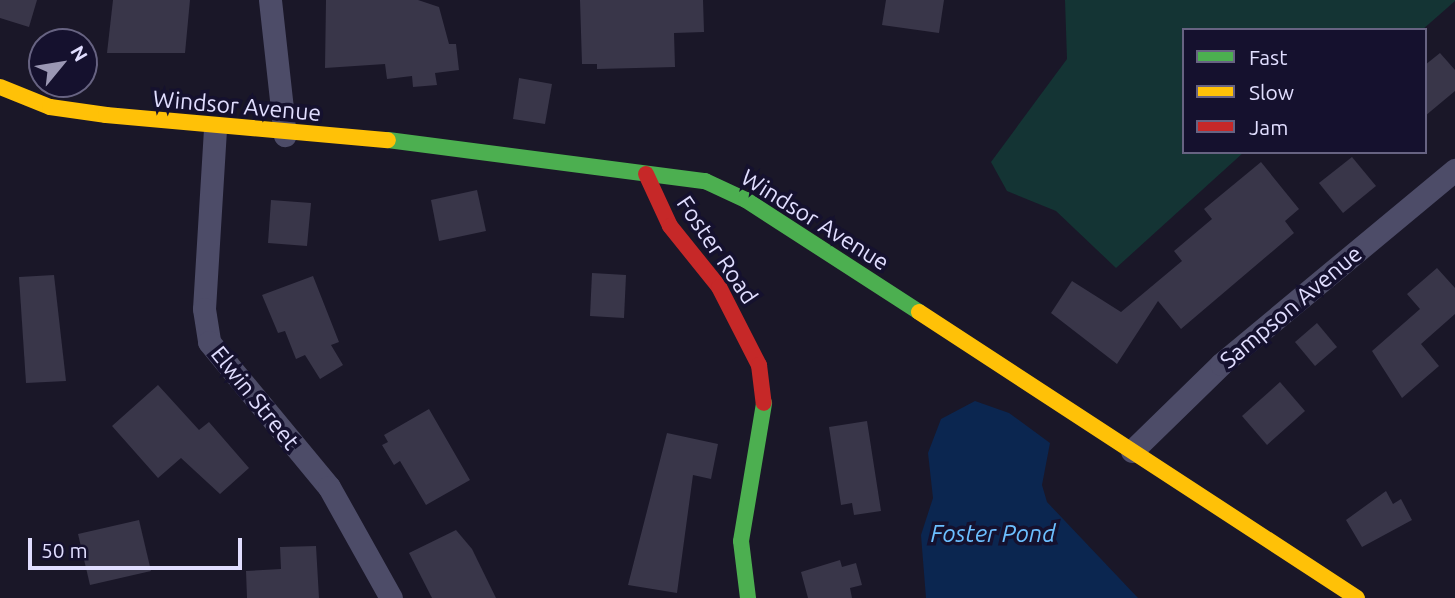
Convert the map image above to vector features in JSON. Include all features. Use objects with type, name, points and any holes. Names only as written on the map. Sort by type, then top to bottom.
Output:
[{"type":"street","points":[[270,0],[285,135]]},
{"type":"street","name":"Windsor Avenue","points":[[0,86],[50,107],[215,130],[458,145],[646,174],[680,174],[746,200],[1132,451],[1327,590],[1357,598]]},
{"type":"street","name":"Elwin Street","points":[[215,130],[204,309],[209,342],[336,497],[391,598]]},
{"type":"street","name":"Sampson Avenue","points":[[1132,451],[1222,364],[1455,170]]},
{"type":"street","name":"Foster Road","points":[[646,174],[670,226],[719,287],[759,365],[764,408],[741,541],[748,598]]},
{"type":"green space","points":[[1065,0],[1455,0],[1424,28],[1182,28],[1182,154],[1242,154],[1116,268],[1056,211],[1007,191],[991,162],[1067,59]]},
{"type":"water","name":"Foster Pond","points":[[975,401],[1009,413],[1050,443],[1042,485],[1047,502],[1138,598],[926,598],[921,535],[933,498],[928,453],[941,419]]},
{"type":"building","points":[[0,0],[37,0],[29,27],[0,18]]},
{"type":"building","points":[[113,0],[190,0],[185,53],[107,53]]},
{"type":"building","points":[[326,0],[418,0],[439,7],[449,44],[456,44],[459,70],[435,73],[437,85],[413,87],[412,76],[387,79],[385,64],[325,68]]},
{"type":"building","points":[[580,0],[703,0],[704,32],[674,33],[675,67],[597,69],[597,64],[582,64]]},
{"type":"building","points":[[886,0],[944,0],[939,33],[882,25]]},
{"type":"building","points":[[1440,53],[1455,70],[1455,91],[1427,114],[1427,63]]},
{"type":"building","points":[[519,78],[552,84],[545,124],[513,119]]},
{"type":"building","points":[[1352,157],[1376,186],[1343,213],[1319,183]]},
{"type":"building","points":[[1261,162],[1299,209],[1285,221],[1294,233],[1181,329],[1158,301],[1117,364],[1051,313],[1072,281],[1121,312],[1182,261],[1174,251],[1212,219],[1204,209]]},
{"type":"building","points":[[477,190],[486,231],[439,241],[431,200]]},
{"type":"building","points":[[271,200],[311,203],[307,246],[268,243]]},
{"type":"building","points":[[1437,268],[1455,288],[1455,314],[1421,344],[1439,366],[1402,398],[1372,351],[1420,309],[1407,294]]},
{"type":"building","points":[[592,273],[626,275],[624,318],[590,316]]},
{"type":"building","points":[[54,275],[66,381],[26,383],[19,277]]},
{"type":"building","points":[[313,276],[339,342],[331,345],[343,365],[320,379],[305,355],[296,359],[285,331],[278,333],[262,295]]},
{"type":"building","points":[[1317,323],[1337,347],[1315,366],[1295,342]]},
{"type":"building","points":[[1280,382],[1305,411],[1267,445],[1242,416]]},
{"type":"building","points":[[158,385],[199,430],[209,422],[249,468],[220,494],[181,458],[158,478],[112,426]]},
{"type":"building","points":[[429,409],[470,480],[426,505],[400,461],[394,465],[382,445],[388,442],[384,435]]},
{"type":"building","points":[[867,421],[881,511],[854,515],[852,503],[841,505],[829,427]]},
{"type":"building","points":[[667,433],[718,444],[711,479],[693,475],[677,593],[628,585]]},
{"type":"building","points":[[1386,491],[1393,504],[1401,499],[1412,520],[1362,547],[1346,520]]},
{"type":"building","points":[[139,520],[151,571],[90,585],[78,534]]},
{"type":"building","points":[[456,530],[472,549],[496,598],[432,598],[409,553]]},
{"type":"building","points":[[316,546],[319,598],[247,598],[246,571],[281,569],[280,547]]},
{"type":"building","points":[[840,560],[842,567],[856,563],[862,585],[850,588],[852,598],[808,598],[801,572]]},
{"type":"traffic: fast","points":[[388,140],[705,181],[746,200],[919,312]]},
{"type":"traffic: fast","points":[[748,598],[741,541],[764,403]]},
{"type":"traffic: slow","points":[[0,87],[50,107],[106,115],[388,140]]},
{"type":"traffic: slow","points":[[919,312],[1357,598]]},
{"type":"traffic: jam","points":[[646,174],[670,226],[719,287],[759,365],[764,403]]}]
